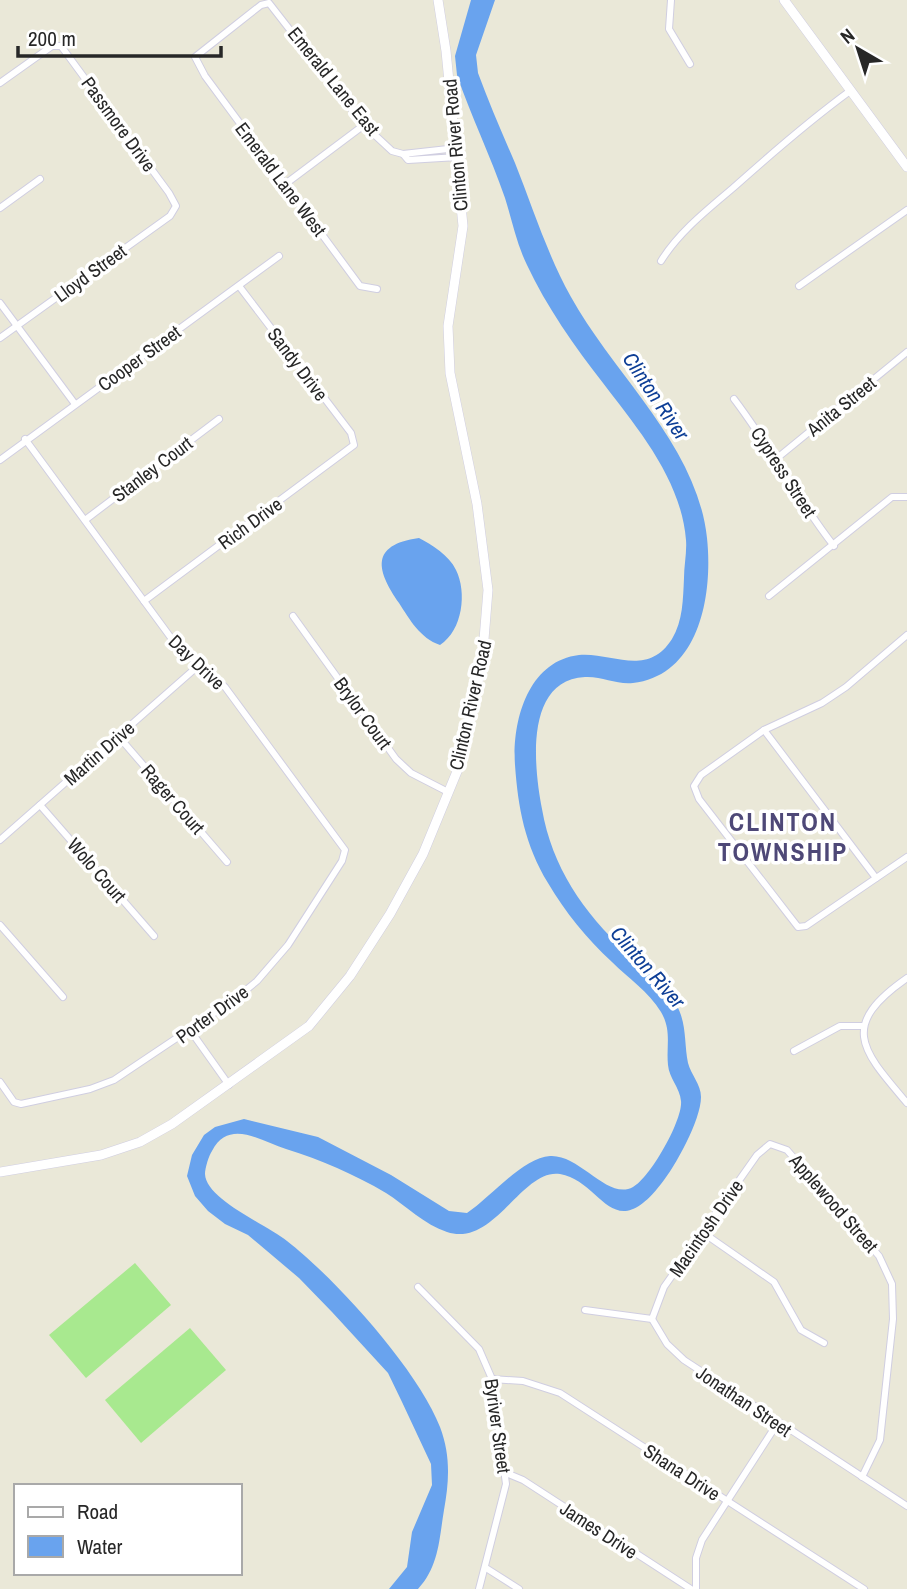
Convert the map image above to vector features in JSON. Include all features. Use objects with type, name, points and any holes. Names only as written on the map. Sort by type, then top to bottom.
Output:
[{"type":"street","name":"Clinton River Road","points":[[0,1172],[87,1158],[128,1147],[172,1124],[309,1026],[351,976],[413,873],[448,792],[472,717],[488,609],[478,512],[452,389],[448,350],[450,311],[462,244],[457,153],[438,0]]},
{"type":"street","points":[[671,0],[669,29],[690,64]]},
{"type":"street","points":[[784,0],[907,167]]},
{"type":"street","name":"Emerald Lane East","points":[[269,3],[364,125],[392,151],[403,154],[457,153]]},
{"type":"street","name":"Emerald Lane West","points":[[269,3],[261,5],[195,57],[205,76],[360,286],[377,289]]},
{"type":"street","name":"Passmore Drive","points":[[0,83],[58,44],[67,52],[176,206]]},
{"type":"street","points":[[660,261],[670,245],[698,218],[813,118],[850,91]]},
{"type":"street","points":[[284,185],[364,125]]},
{"type":"street","points":[[0,208],[40,179]]},
{"type":"street","name":"Lloyd Street","points":[[0,338],[170,216],[176,206]]},
{"type":"street","points":[[799,286],[907,210]]},
{"type":"street","name":"Cooper Street","points":[[0,460],[25,439],[279,256]]},
{"type":"street","name":"Sandy Drive","points":[[239,286],[351,433],[355,445]]},
{"type":"street","points":[[0,303],[75,404]]},
{"type":"street","name":"Anita Street","points":[[776,460],[907,352]]},
{"type":"street","name":"Cypress Street","points":[[734,399],[776,460],[793,491],[834,546]]},
{"type":"street","name":"Stanley Court","points":[[85,520],[219,419]]},
{"type":"street","name":"Day Drive","points":[[25,439],[177,646],[225,687],[345,850]]},
{"type":"street","name":"Rich Drive","points":[[144,601],[355,445]]},
{"type":"street","points":[[769,596],[892,498],[907,497]]},
{"type":"street","name":"Brylor Court","points":[[293,616],[397,759],[411,773],[448,792]]},
{"type":"street","points":[[907,635],[830,698],[764,730],[701,775],[694,786],[699,799],[798,926],[806,926],[907,857]]},
{"type":"street","name":"Martin Drive","points":[[0,839],[198,666]]},
{"type":"street","points":[[764,730],[876,878]]},
{"type":"street","name":"Rager Court","points":[[119,737],[227,862]]},
{"type":"street","name":"Wolo Court","points":[[40,805],[154,936]]},
{"type":"street","name":"Porter Drive","points":[[0,1082],[14,1102],[21,1104],[90,1089],[114,1080],[190,1030],[235,999],[268,970],[309,913],[342,861],[345,850]]},
{"type":"street","points":[[0,925],[63,997]]},
{"type":"street","points":[[907,978],[876,1002],[864,1026],[868,1054],[907,1103]]},
{"type":"street","points":[[794,1051],[833,1028],[864,1026]]},
{"type":"street","points":[[190,1030],[229,1085]]},
{"type":"street","name":"Macintosh Drive","points":[[652,1319],[664,1287],[757,1155],[770,1144]]},
{"type":"street","name":"Applewood Street","points":[[770,1144],[787,1150],[867,1241],[890,1277],[893,1319],[883,1423],[878,1447],[862,1477]]},
{"type":"street","points":[[702,1232],[774,1282],[797,1324],[824,1343]]},
{"type":"street","name":"Byriver Street","points":[[418,1287],[475,1344],[485,1359],[492,1379],[506,1474],[505,1492],[480,1589]]},
{"type":"street","points":[[585,1310],[652,1319]]},
{"type":"street","name":"Jonathan Street","points":[[652,1319],[676,1354],[777,1423],[907,1506]]},
{"type":"street","name":"Shana Drive","points":[[492,1379],[523,1381],[560,1393],[864,1589]]},
{"type":"street","points":[[693,1589],[698,1548],[777,1423]]},
{"type":"street","name":"James Drive","points":[[506,1474],[523,1480],[693,1589]]},
{"type":"street","points":[[486,1568],[519,1589]]},
{"type":"green space","points":[[135,1263],[171,1305],[86,1378],[49,1335]]},
{"type":"green space","points":[[190,1328],[226,1370],[141,1443],[105,1400]]},
{"type":"water","points":[[471,0],[495,0],[476,55],[478,73],[555,264],[589,326],[671,441],[688,472],[700,504],[707,538],[707,583],[704,606],[687,648],[674,665],[656,677],[633,683],[591,677],[565,682],[551,693],[542,709],[536,750],[542,809],[553,850],[562,869],[596,921],[659,983],[676,1004],[684,1026],[688,1063],[701,1097],[697,1118],[686,1143],[661,1184],[644,1202],[630,1210],[619,1210],[608,1205],[574,1179],[560,1174],[546,1175],[533,1183],[493,1219],[479,1229],[464,1234],[447,1232],[431,1225],[386,1193],[350,1174],[256,1137],[236,1134],[227,1136],[219,1141],[212,1151],[205,1174],[208,1184],[226,1202],[287,1241],[351,1302],[414,1379],[440,1427],[446,1448],[448,1479],[434,1562],[418,1589],[389,1589],[407,1567],[412,1532],[432,1485],[431,1464],[388,1373],[299,1278],[248,1235],[225,1224],[208,1211],[195,1196],[187,1176],[192,1155],[204,1135],[215,1127],[244,1119],[318,1137],[391,1175],[449,1211],[467,1213],[517,1171],[539,1158],[550,1156],[572,1162],[614,1188],[623,1190],[633,1187],[648,1172],[664,1148],[677,1121],[681,1101],[669,1070],[668,1032],[661,1012],[585,935],[540,869],[528,840],[521,811],[516,781],[515,748],[520,712],[536,681],[547,669],[561,660],[579,655],[628,660],[652,658],[672,639],[683,602],[686,545],[682,518],[676,496],[656,456],[562,326],[523,257],[505,198],[457,75],[455,56]]},
{"type":"water","points":[[419,538],[445,555],[456,570],[461,589],[458,620],[454,630],[440,645],[427,638],[412,622],[391,591],[382,570],[385,553],[403,541]]},
{"type":"district","name":"CLINTON TOWNSHIP","points":[[783,836]]},
{"type":"water label","name":"Clinton River","points":[[656,396]]},
{"type":"water label","name":"Clinton River","points":[[648,967]]}]
